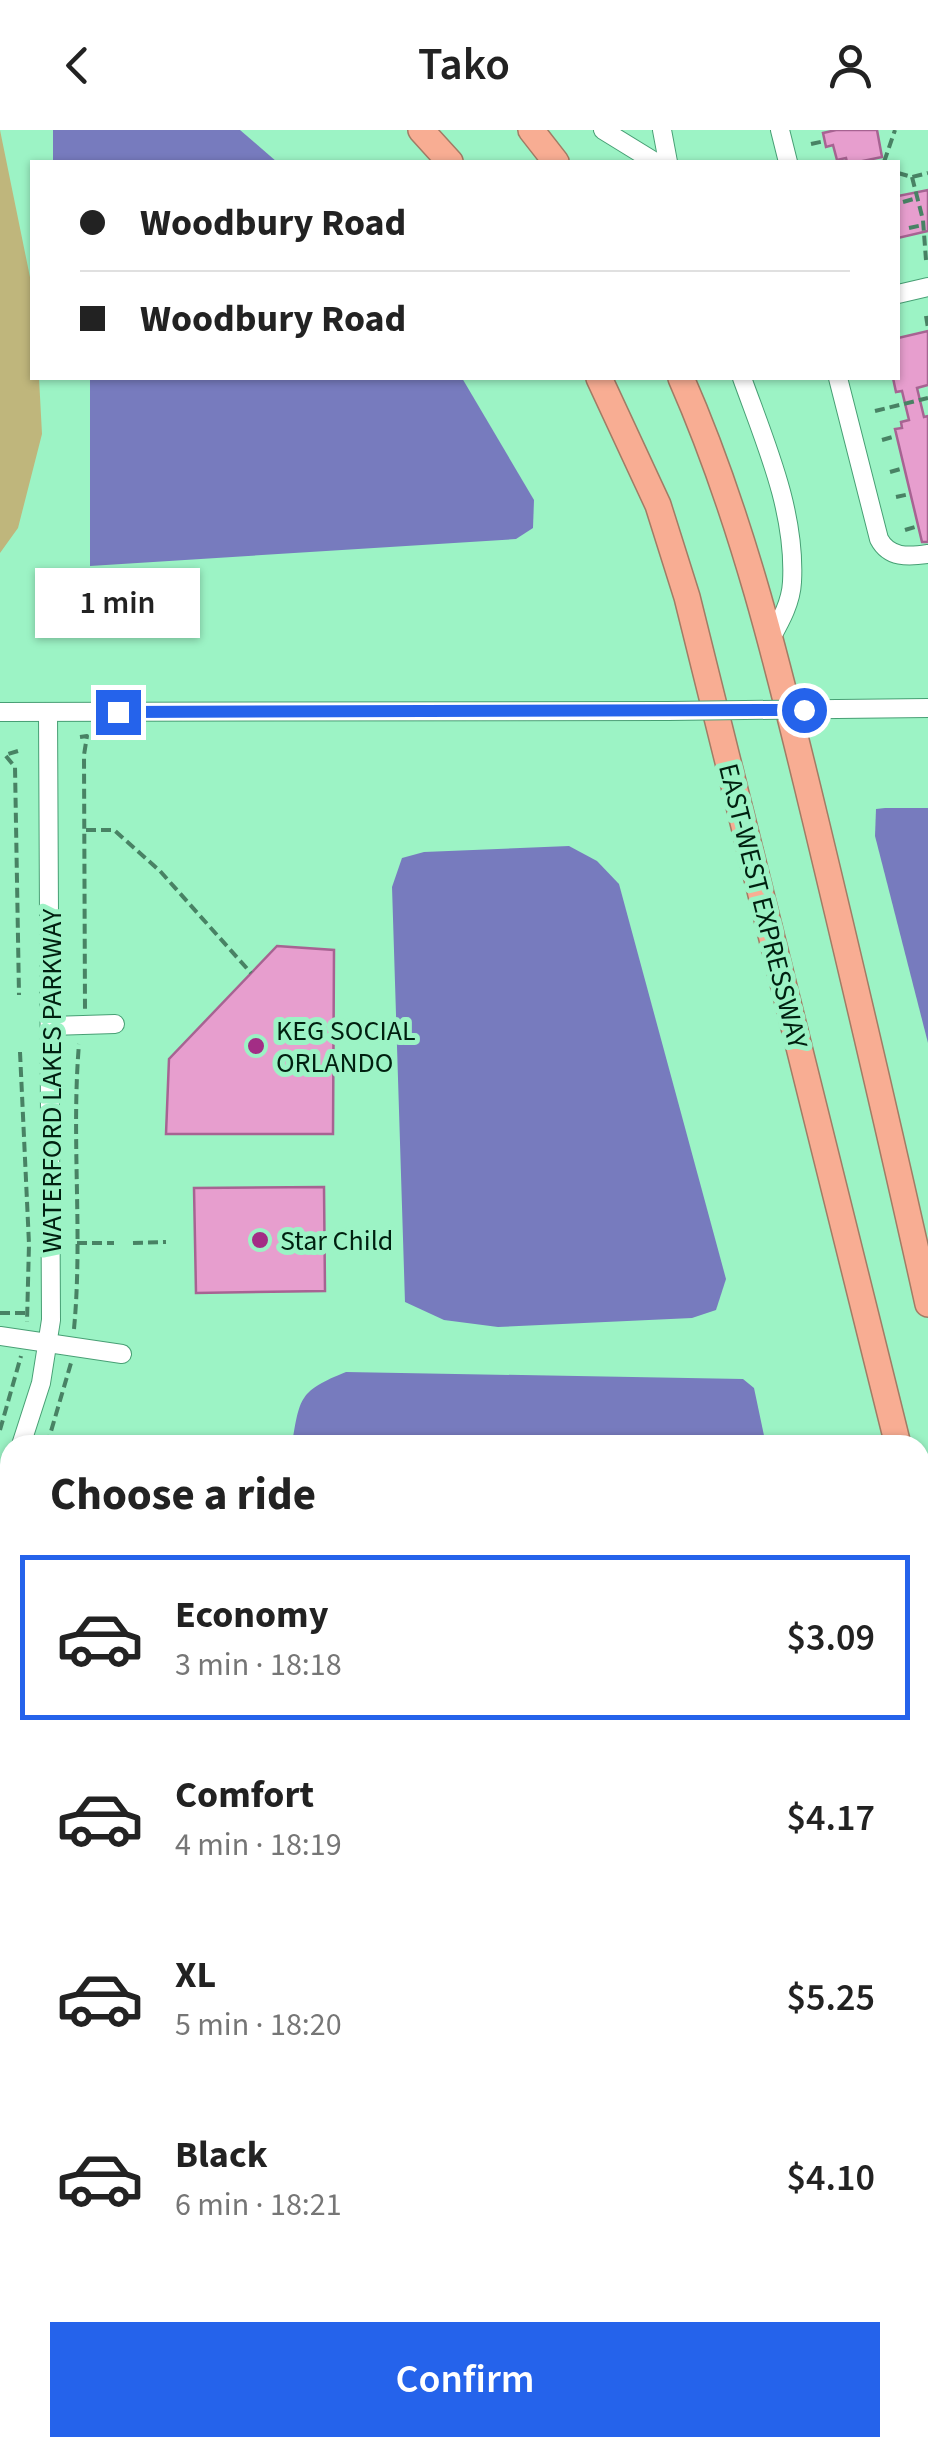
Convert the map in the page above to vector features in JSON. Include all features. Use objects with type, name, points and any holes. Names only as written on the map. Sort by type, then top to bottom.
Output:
[{"type":"highway","points":[[420,130],[448,160]]},
{"type":"highway","points":[[530,130],[554,160]]},
{"type":"highway","name":"EAST-WEST EXPRESSWAY","points":[[601,380],[652,490],[688,597],[896,1435]]},
{"type":"highway","points":[[682,380],[726,492],[770,640],[928,1304]]},
{"type":"street","points":[[603,130],[652,160]]},
{"type":"street","points":[[662,130],[668,160]]},
{"type":"street","points":[[780,130],[788,160]]},
{"type":"street","points":[[900,294],[928,287]]},
{"type":"street","points":[[743,380],[769,452],[788,524],[792,584],[784,614],[770,640]]},
{"type":"street","points":[[839,380],[882,546],[894,554],[928,554]]},
{"type":"street","points":[[0,712],[928,708]]},
{"type":"street","name":"WATERFORD LAKES PARKWAY","points":[[23,1435],[41,1383],[48,1342],[52,1230],[48,712]]},
{"type":"street","points":[[51,1026],[115,1024]]},
{"type":"street","points":[[0,1336],[122,1354]]},
{"type":"path","points":[[885,160],[895,130]]},
{"type":"path","points":[[811,144],[825,141]]},
{"type":"path","points":[[900,174],[912,178],[928,174]]},
{"type":"path","points":[[912,178],[926,260]]},
{"type":"path","points":[[902,202],[917,198]]},
{"type":"path","points":[[909,228],[923,225]]},
{"type":"path","points":[[926,316],[928,328]]},
{"type":"path","points":[[875,411],[928,398]]},
{"type":"path","points":[[882,440],[896,436]]},
{"type":"path","points":[[890,472],[904,468]]},
{"type":"path","points":[[896,497],[910,494]]},
{"type":"path","points":[[904,530],[918,526]]},
{"type":"path","points":[[49,1435],[71,1362],[77,1243],[75,1088],[88,999],[84,755],[87,736],[80,737]]},
{"type":"path","points":[[18,751],[6,755],[14,766],[19,994]]},
{"type":"path","points":[[86,830],[114,830],[160,871],[251,974]]},
{"type":"path","points":[[0,1430],[11,1401],[28,1313],[29,1244],[20,1052]]},
{"type":"path","points":[[133,1243],[166,1242]]},
{"type":"path","points":[[77,1243],[114,1243]]},
{"type":"path","points":[[0,1313],[28,1313]]},
{"type":"shaded area","points":[[0,130],[30,277],[30,380],[39,380],[42,434],[18,528],[0,553]]},
{"type":"water","points":[[53,130],[240,130],[275,160],[53,160]]},
{"type":"water","points":[[90,380],[463,380],[534,500],[533,528],[516,539],[90,566]]},
{"type":"water","points":[[928,808],[928,1043],[875,836],[876,809]]},
{"type":"water","points":[[569,846],[597,861],[619,884],[726,1279],[716,1310],[692,1318],[498,1327],[444,1320],[405,1302],[392,887],[402,858],[424,852]]},
{"type":"water","points":[[346,1372],[743,1379],[754,1388],[764,1435],[294,1435],[304,1398],[319,1385]]},
{"type":"building","points":[[877,130],[882,157],[837,160],[833,145],[826,147],[823,133]]},
{"type":"building","points":[[928,190],[928,231],[900,238],[900,196]]},
{"type":"building","points":[[928,331],[928,385],[917,388],[924,417],[928,416],[928,542],[922,542],[895,429],[909,420],[902,391],[896,392],[893,380],[900,380],[900,338]]},
{"type":"building","points":[[277,946],[334,950],[333,1134],[166,1134],[169,1059]]},
{"type":"building","name":"Star Child","points":[[324,1187],[325,1291],[196,1293],[194,1188]]},
{"type":"place","name":"KEG SOCIAL ORLANDO","points":[[256,1046]]},
{"type":"place","name":"Star Child","points":[[260,1240]]},
{"type":"route","points":[[118,712],[804,710]]}]
